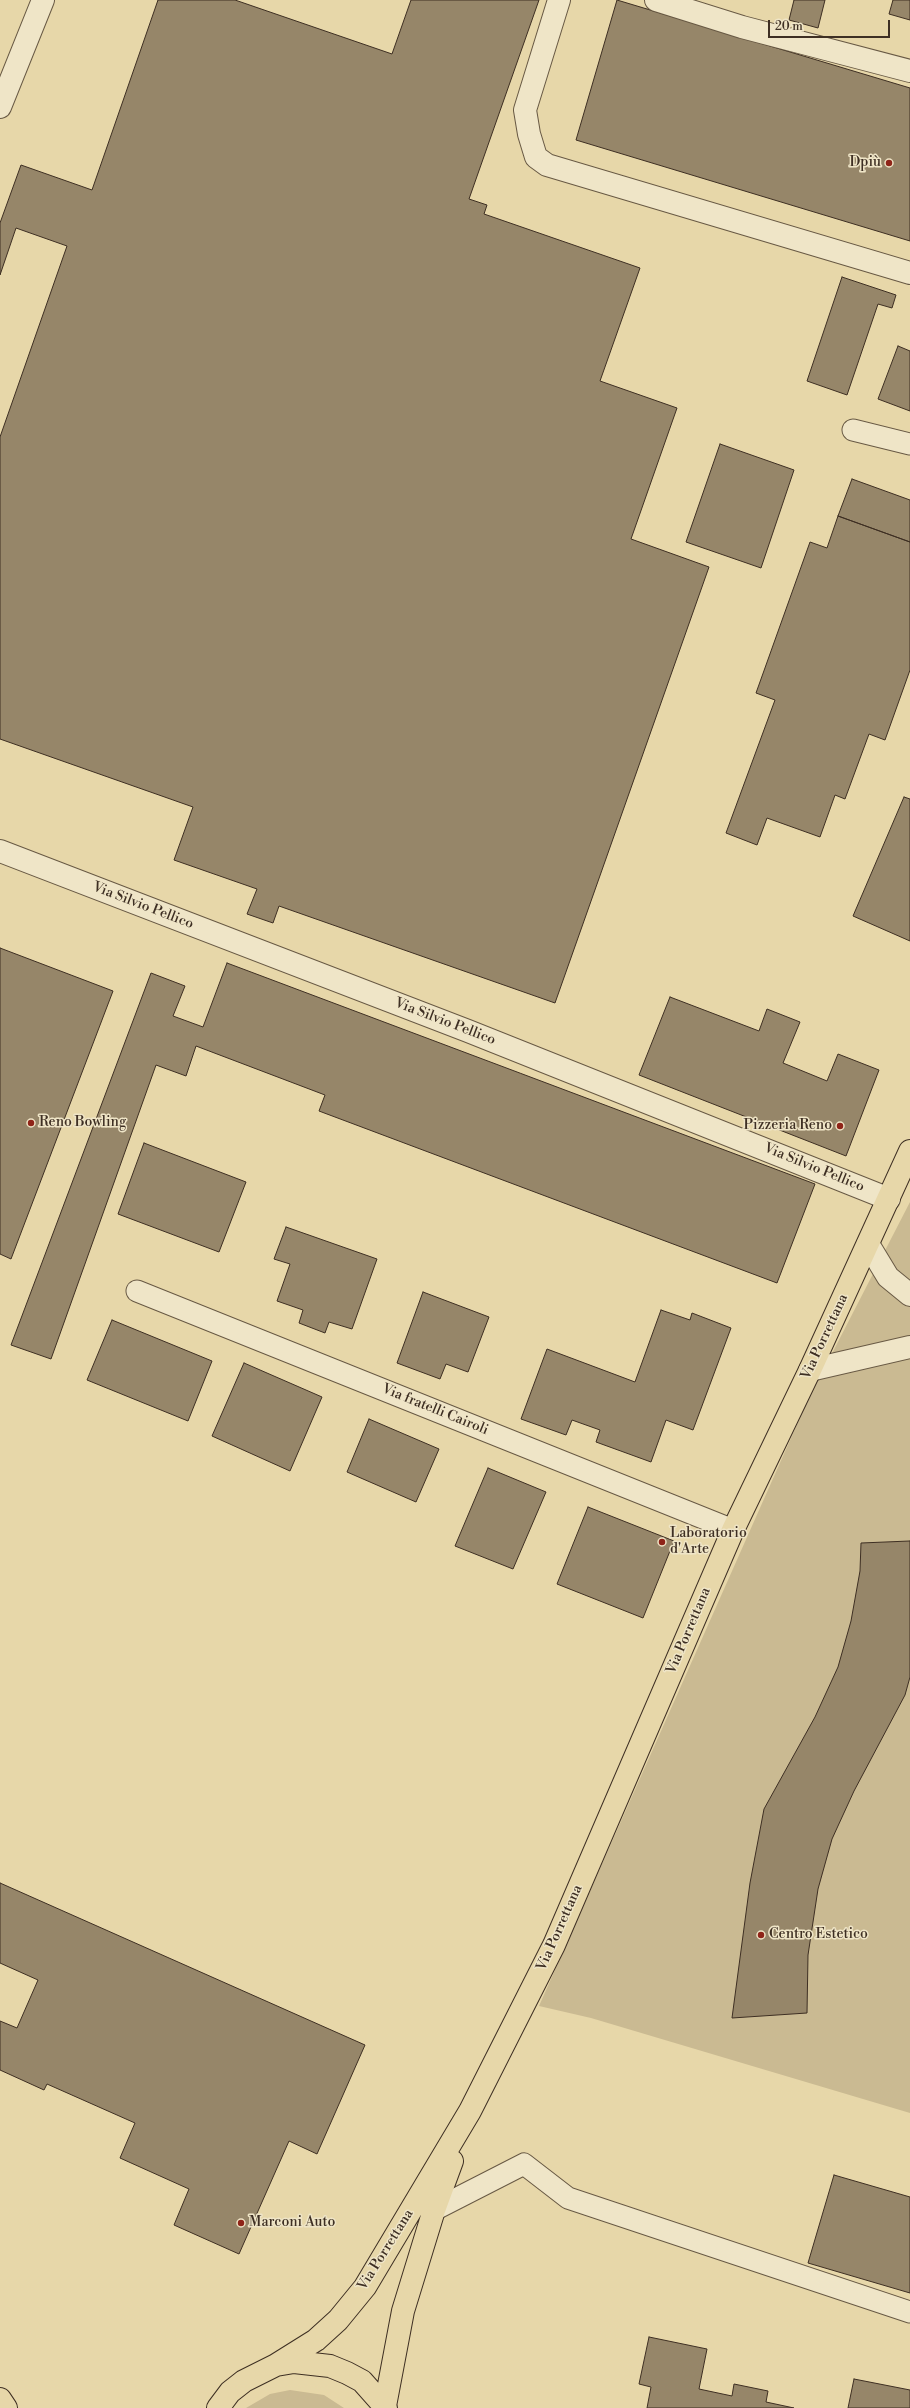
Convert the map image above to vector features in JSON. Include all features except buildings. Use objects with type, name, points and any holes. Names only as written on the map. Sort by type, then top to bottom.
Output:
[{"type":"main road","name":"Via Porrettana","points":[[276,2365],[316,2340],[338,2320],[365,2287],[470,2111],[554,1945],[733,1530],[810,1370],[889,1198],[908,1161]]},
{"type":"main road","name":"Via Porrettana","points":[[386,2407],[403,2311],[434,2210],[470,2111]]},
{"type":"main road","points":[[218,2408],[230,2392],[244,2381],[276,2365],[294,2362],[330,2366],[362,2381],[386,2407]]},
{"type":"main road","points":[[0,2399],[6,2408]]},
{"type":"street","points":[[0,107],[43,0]]},
{"type":"street","points":[[559,0],[525,110],[529,134],[536,157],[547,166],[910,273]]},
{"type":"street","points":[[656,0],[742,27],[910,71]]},
{"type":"street","name":"Via Silvio Pellico","points":[[0,851],[460,1028],[889,1198]]},
{"type":"street","points":[[868,1244],[888,1277],[910,1295]]},
{"type":"street","points":[[810,1370],[910,1347]]},
{"type":"lane","points":[[852,430],[910,444]]},
{"type":"lane","name":"Via fratelli Cairoli","points":[[137,1291],[733,1530]]},
{"type":"lane","points":[[434,2210],[524,2164],[568,2198],[910,2312]]},
{"type":"shaded area","points":[[910,1202],[910,2113],[591,2018],[539,2006],[807,1402]]},
{"type":"shaded area","points":[[290,2390],[324,2395],[344,2408],[246,2408],[270,2394]]},
{"type":"place","name":"Dpiù","points":[[889,163]]},
{"type":"place","name":"Reno Bowling","points":[[31,1123]]},
{"type":"place","name":"Pizzeria Reno","points":[[840,1126]]},
{"type":"place","name":"Laboratorio d'Arte","points":[[662,1542]]},
{"type":"place","name":"Centro Estetico","points":[[761,1935]]},
{"type":"place","name":"Marconi Auto","points":[[241,2223]]}]
